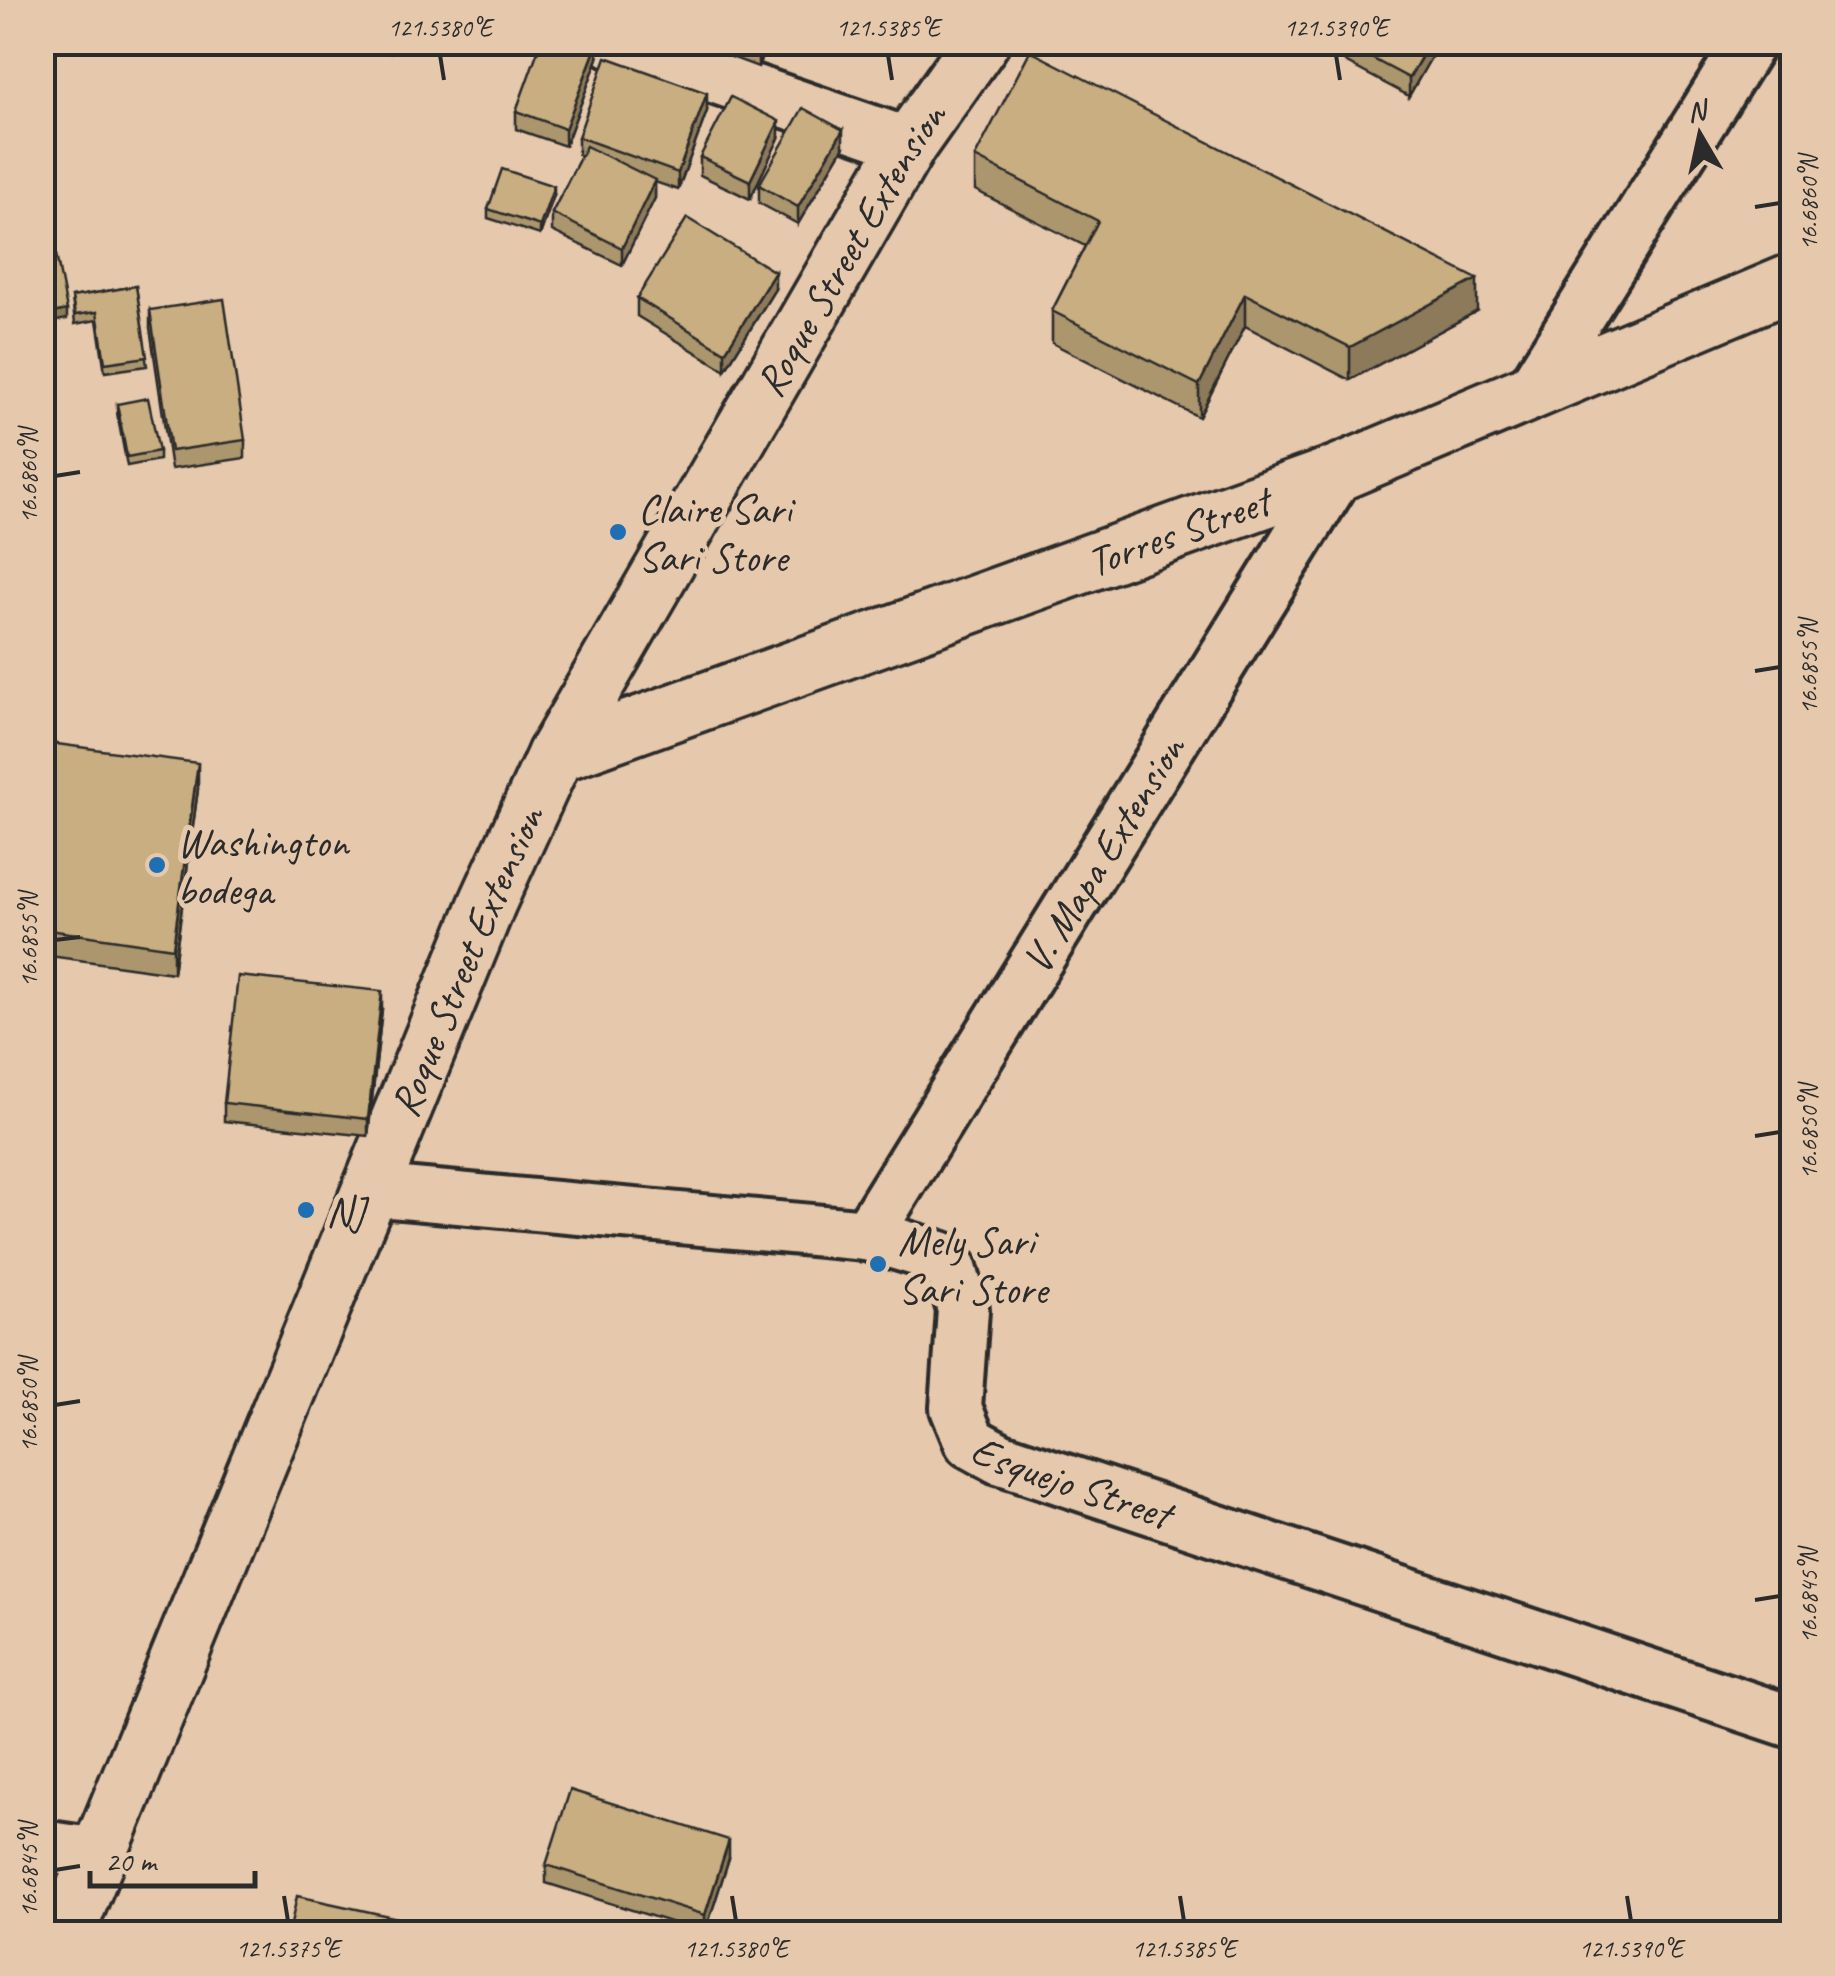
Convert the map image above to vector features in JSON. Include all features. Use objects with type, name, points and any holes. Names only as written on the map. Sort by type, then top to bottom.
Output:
[{"type":"street","points":[[612,42],[909,144]]},
{"type":"street","name":"Roque Street Extension","points":[[66,1934],[369,1190],[555,755],[909,144],[981,42]]},
{"type":"street","points":[[1532,390],[1750,42]]},
{"type":"street","name":"Torres Street","points":[[555,755],[1338,473],[1792,282]]},
{"type":"street","name":"V. Mapa Extension","points":[[867,1234],[1338,473]]},
{"type":"street","name":"Esquejo Street","points":[[369,1190],[867,1234],[940,1257],[951,1268],[963,1310],[958,1423],[970,1442],[984,1450],[1792,1722]]},
{"type":"street","points":[[42,1846],[98,1854]]},
{"type":"building","points":[[541,42],[598,42],[565,129],[516,111]]},
{"type":"building","points":[[739,42],[761,42],[758,50]]},
{"type":"building","points":[[1346,42],[1430,42],[1409,78]]},
{"type":"building","points":[[1030,51],[1477,279],[1350,347],[1245,294],[1199,385],[1052,311],[1098,221],[975,157]]},
{"type":"building","points":[[606,57],[707,93],[678,173],[578,137]]},
{"type":"building","points":[[731,97],[779,121],[750,181],[700,157]]},
{"type":"building","points":[[803,108],[843,130],[798,207],[759,185]]},
{"type":"building","points":[[586,146],[655,180],[622,248],[552,213]]},
{"type":"building","points":[[502,169],[554,186],[540,226],[488,209]]},
{"type":"building","points":[[687,218],[775,272],[725,352],[637,298]]},
{"type":"building","points":[[53,239],[67,310],[42,315],[42,241]]},
{"type":"building","points":[[136,286],[147,357],[105,363],[97,312],[75,315],[72,297]]},
{"type":"building","points":[[224,299],[245,440],[171,451],[150,310]]},
{"type":"building","points":[[148,398],[159,451],[127,457],[117,404]]},
{"type":"building","points":[[42,742],[198,763],[173,948],[42,929]]},
{"type":"building","points":[[238,976],[382,991],[368,1119],[224,1103]]},
{"type":"building","points":[[570,1790],[729,1840],[705,1915],[546,1865]]},
{"type":"building","points":[[297,1896],[439,1927],[437,1934],[289,1934]]},
{"type":"place","name":"Claire Sari Sari Store","points":[[618,532]]},
{"type":"place","name":"Washington bodega","points":[[157,865]]},
{"type":"place","name":"NJ","points":[[306,1210]]},
{"type":"place","name":"Mely Sari Sari Store","points":[[878,1264]]}]
